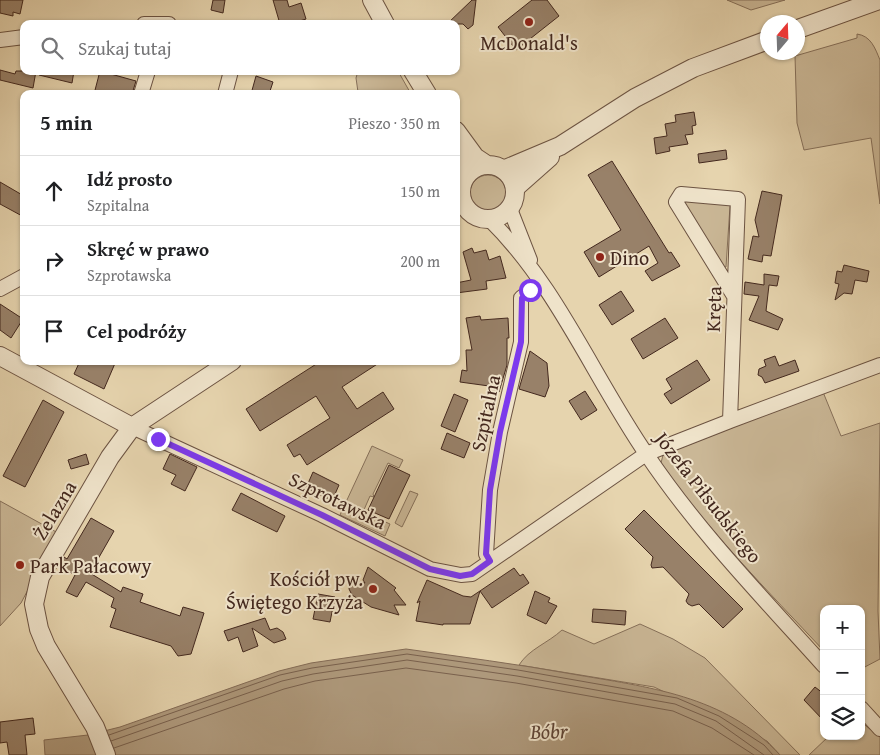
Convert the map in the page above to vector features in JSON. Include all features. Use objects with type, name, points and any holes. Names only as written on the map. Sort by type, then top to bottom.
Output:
[{"type":"street","points":[[372,0],[383,20]]},
{"type":"street","points":[[805,26],[879,0]]},
{"type":"street","points":[[0,40],[20,38]]},
{"type":"street","points":[[515,188],[560,146],[635,98],[694,68],[760,43]]},
{"type":"street","points":[[142,90],[147,75]]},
{"type":"street","points":[[226,90],[230,75]]},
{"type":"street","points":[[415,75],[425,90]]},
{"type":"street","points":[[460,136],[475,157],[508,175],[515,188],[515,195],[510,208],[504,214],[490,220]]},
{"type":"street","points":[[531,266],[490,220],[473,216],[467,210],[461,191],[478,167],[495,168],[560,146]]},
{"type":"street","name":"Kręta","points":[[730,421],[738,199],[681,194],[676,202],[734,296]]},
{"type":"street","points":[[510,208],[516,229],[528,253],[531,266]]},
{"type":"street","points":[[460,221],[473,216]]},
{"type":"street","name":"Józefa Piłsudskiego","points":[[531,266],[646,454],[687,509],[820,661]]},
{"type":"street","points":[[0,289],[20,278]]},
{"type":"street","name":"Szpitalna","points":[[490,561],[486,554],[490,490],[500,432],[521,342],[522,298],[541,282]]},
{"type":"street","name":"Szprotawska","points":[[0,356],[132,427],[314,511],[430,569],[460,576],[472,574],[646,454]]},
{"type":"street","name":"Żelazna","points":[[106,755],[95,727],[46,646],[39,629],[34,604],[40,577],[110,457],[132,427],[226,365]]},
{"type":"street","points":[[646,454],[880,365]]},
{"type":"street","points":[[865,712],[880,729]]},
{"type":"shaded area","points":[[727,0],[785,0],[751,10]]},
{"type":"shaded area","points":[[857,34],[866,37],[874,47],[880,60],[880,204],[871,138],[804,150],[797,123],[795,60],[805,60],[805,53],[857,38]]},
{"type":"shaded area","points":[[357,75],[400,75],[409,90],[358,90]]},
{"type":"shaded area","points":[[488,175],[495,176],[501,180],[505,186],[505,200],[501,206],[495,210],[488,211],[481,210],[475,206],[471,200],[470,193],[471,186],[475,180],[481,176]]},
{"type":"shaded area","points":[[687,199],[728,204],[730,206],[726,267],[721,267],[684,204]]},
{"type":"shaded area","points":[[823,392],[841,436],[880,423],[878,611],[880,659],[865,667],[865,605],[820,605],[820,647],[760,583],[698,512],[661,463],[663,455]]},
{"type":"shaded area","points":[[372,446],[403,460],[399,468],[388,463],[373,494],[374,497],[370,496],[363,512],[390,524],[385,536],[340,515]]},
{"type":"shaded area","points":[[410,491],[418,494],[402,527],[395,523]]},
{"type":"shaded area","name":"Park Pałacowy","points":[[0,501],[58,533],[21,603],[0,626]]},
{"type":"shaded area","points":[[640,624],[673,639],[705,658],[800,755],[780,755],[767,741],[654,687],[519,665],[533,650],[562,630],[594,644]]},
{"type":"shaded area","points":[[865,725],[880,737],[880,755],[809,755],[825,740],[865,740]]},
{"type":"water","name":"Bóbr","points":[[406,649],[600,679],[684,697],[710,706],[735,719],[758,735],[780,755],[45,755],[44,740],[88,735],[120,727],[279,671],[311,663]]},
{"type":"building","points":[[0,0],[23,0],[20,14],[13,12],[13,16],[0,13]]},
{"type":"building","points":[[213,0],[225,0],[223,13],[211,10]]},
{"type":"building","points":[[273,0],[287,0],[289,7],[301,3],[306,19],[279,20]]},
{"type":"building","points":[[472,0],[476,0],[473,25],[468,29],[463,24],[460,24],[460,20],[451,20]]},
{"type":"building","name":"McDonald's","points":[[532,0],[547,0],[559,16],[516,50],[498,27]]},
{"type":"building","points":[[0,70],[15,74],[16,71],[20,71],[20,75],[35,75],[33,88],[0,80]]},
{"type":"building","points":[[39,75],[73,75],[72,83]]},
{"type":"building","points":[[99,75],[114,75],[136,81],[133,90],[95,90]]},
{"type":"building","points":[[256,76],[273,82],[270,90],[252,90]]},
{"type":"building","points":[[694,112],[696,125],[692,126],[693,134],[685,135],[688,144],[669,147],[670,151],[656,154],[654,138],[667,136],[665,124],[676,122],[675,115]]},
{"type":"building","points":[[726,150],[727,159],[699,163],[698,154]]},
{"type":"building","points":[[612,161],[669,253],[671,252],[680,266],[652,281],[645,271],[658,263],[649,246],[599,277],[584,252],[621,230],[588,175]]},
{"type":"building","points":[[0,182],[20,194],[20,215],[0,204]]},
{"type":"building","points":[[762,191],[782,195],[771,256],[763,255],[762,262],[748,259],[753,236],[759,237],[755,220]]},
{"type":"building","points":[[472,248],[474,253],[486,250],[489,260],[500,256],[506,278],[486,281],[487,289],[460,292],[460,282],[471,280],[463,252]]},
{"type":"building","points":[[844,265],[869,271],[867,282],[855,280],[852,294],[844,293],[835,300],[839,284],[835,283],[837,271],[842,272]]},
{"type":"building","points":[[764,274],[779,276],[777,286],[769,285],[766,311],[783,319],[778,330],[749,320],[759,296],[744,294],[745,282],[764,285]]},
{"type":"building","points":[[621,291],[634,311],[612,325],[599,305]]},
{"type":"building","points":[[0,304],[20,317],[20,324],[11,338],[0,330]]},
{"type":"building","points":[[480,316],[481,320],[508,318],[507,365],[499,392],[489,391],[489,386],[460,382],[462,370],[467,371],[466,350],[472,350],[466,318]]},
{"type":"building","points":[[665,318],[678,338],[643,359],[631,339]]},
{"type":"building","points":[[530,351],[547,363],[549,386],[545,397],[519,389]]},
{"type":"building","points":[[775,356],[779,366],[795,360],[799,371],[765,383],[762,377],[758,375],[759,369],[766,366],[764,360]]},
{"type":"building","points":[[697,360],[710,380],[671,404],[664,394],[672,389],[666,379]]},
{"type":"building","points":[[78,365],[114,365],[104,389],[74,374]]},
{"type":"building","points":[[315,365],[376,365],[342,387],[357,409],[383,392],[394,409],[307,465],[300,454],[294,457],[287,445],[330,418],[316,396],[260,431],[246,409]]},
{"type":"building","points":[[585,391],[597,410],[581,420],[569,401]]},
{"type":"building","points":[[454,394],[468,400],[455,432],[441,426]]},
{"type":"building","points":[[43,400],[64,412],[25,487],[3,476]]},
{"type":"building","points":[[447,433],[470,443],[464,458],[441,449]]},
{"type":"building","points":[[86,454],[89,464],[71,469],[68,460]]},
{"type":"building","points":[[170,454],[197,467],[185,491],[171,484],[176,475],[163,469]]},
{"type":"building","points":[[389,465],[410,475],[389,519],[368,510]]},
{"type":"building","points":[[313,472],[339,485],[332,501],[306,488]]},
{"type":"building","points":[[241,493],[285,516],[277,532],[232,510]]},
{"type":"building","points":[[644,510],[743,609],[723,628],[699,604],[692,606],[688,604],[686,601],[689,594],[663,567],[652,568],[653,557],[625,529]]},
{"type":"building","points":[[91,518],[114,531],[90,573],[121,592],[123,587],[143,594],[140,602],[180,616],[183,607],[204,613],[191,654],[178,656],[171,646],[110,627],[116,609],[111,607],[114,598],[86,582],[77,597],[66,592],[75,575],[59,566],[64,557],[67,559]]},
{"type":"building","name":"Kościół pw. Świętego Krzyża","points":[[368,567],[396,588],[394,590],[406,605],[394,605],[399,615],[371,607],[352,595],[349,589],[350,581],[365,583],[363,580]]},
{"type":"building","points":[[514,568],[520,576],[523,574],[529,583],[492,608],[480,591],[470,624],[443,625],[416,621],[420,601],[417,603],[427,580],[463,596],[471,597]]},
{"type":"building","points":[[535,591],[550,598],[548,602],[557,606],[546,624],[527,615]]},
{"type":"building","points":[[318,594],[335,597],[330,622],[313,619]]},
{"type":"building","points":[[593,609],[626,611],[625,625],[592,622]]},
{"type":"building","points":[[265,618],[270,630],[277,628],[283,632],[286,639],[274,643],[252,628],[258,646],[243,652],[238,637],[228,641],[224,631]]},
{"type":"building","points":[[815,687],[820,691],[820,717],[804,700]]},
{"type":"building","points":[[33,718],[35,734],[25,735],[27,755],[9,755],[7,742],[0,743],[0,722]]},
{"type":"place","name":"McDonald's","points":[[529,22]]},
{"type":"place","name":"Dino","points":[[600,257]]},
{"type":"place","name":"Park Pałacowy","points":[[20,565]]},
{"type":"place","name":"Kościół pw. Świętego Krzyża","points":[[373,589]]},
{"type":"route","points":[[158,439],[322,515],[430,569],[443,574],[460,576],[472,574],[490,561],[486,554],[490,490],[500,432],[521,342],[522,298],[530,290]]}]
